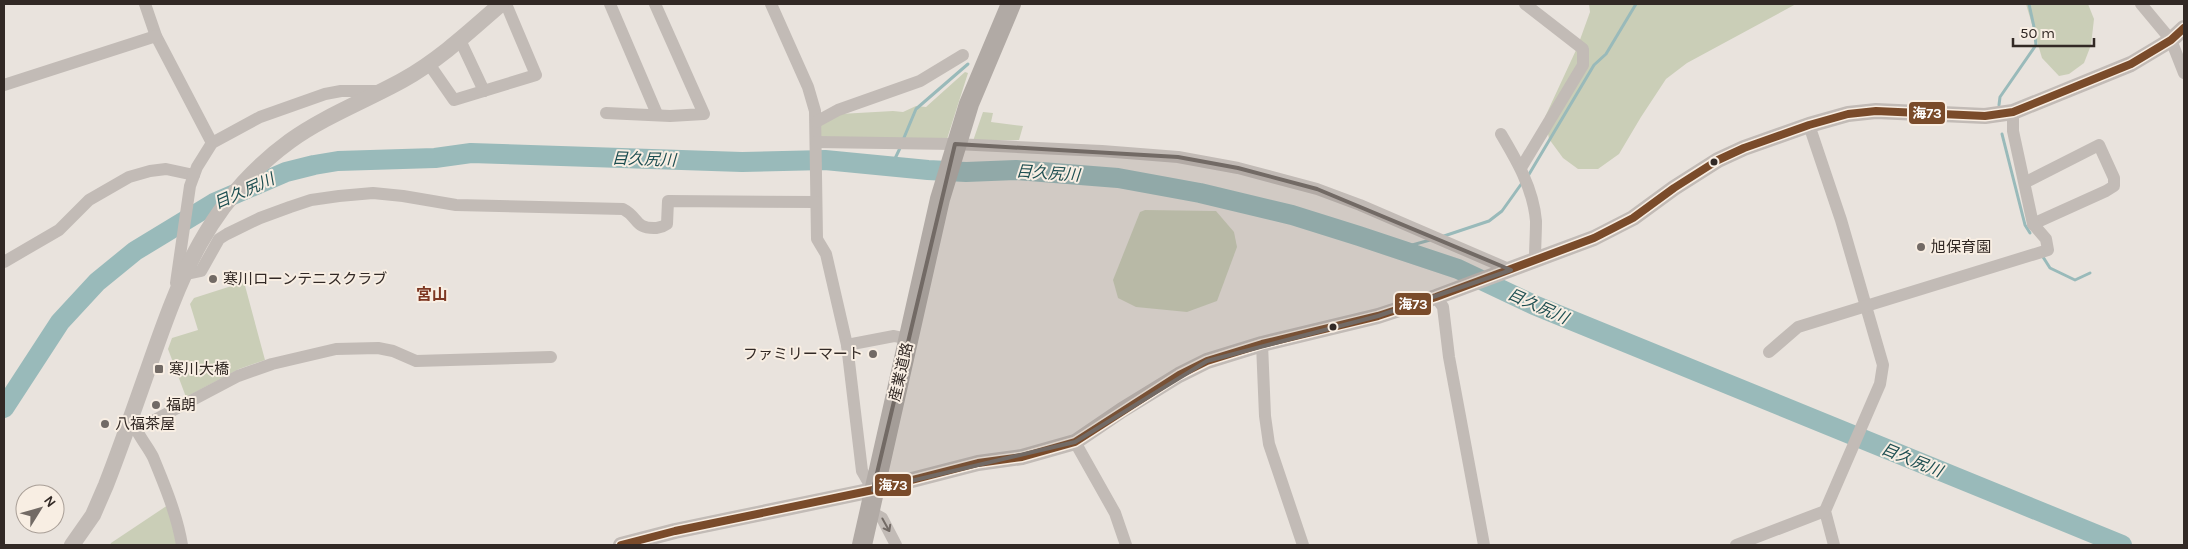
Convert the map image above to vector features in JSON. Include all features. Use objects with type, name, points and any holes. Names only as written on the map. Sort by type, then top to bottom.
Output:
[{"type":"main road","points":[[954,147],[969,104],[1011,4]]},
{"type":"main road","name":"産業道路","points":[[862,545],[940,199],[954,147]]},
{"type":"street","points":[[145,4],[156,36],[212,143]]},
{"type":"street","points":[[73,545],[93,515],[132,427],[187,253],[239,186],[289,142],[311,127],[382,91],[429,64],[501,4]]},
{"type":"street","points":[[429,64],[454,100],[536,75],[506,4]]},
{"type":"street","points":[[610,4],[658,114]]},
{"type":"street","points":[[606,113],[670,116],[704,114],[655,4]]},
{"type":"street","points":[[771,4],[808,88],[816,122],[817,239],[826,254],[848,345],[860,463],[864,476],[873,490]]},
{"type":"street","points":[[1521,168],[1583,66],[1585,56],[1583,49],[1525,4]]},
{"type":"street","points":[[2141,4],[2180,33],[2184,72]]},
{"type":"street","points":[[621,545],[675,531],[873,490],[978,463],[1022,457],[1075,442],[1179,375],[1207,361],[1262,344],[1378,316],[1442,295],[1594,238],[1633,218],[1674,188],[1718,160],[1744,148],[1809,125],[1848,114],[1876,111],[1985,116],[2013,112],[2131,64],[2180,33]]},
{"type":"street","points":[[4,85],[156,36]]},
{"type":"street","points":[[460,40],[484,91]]},
{"type":"street","points":[[816,122],[838,110],[920,81],[963,55]]},
{"type":"street","points":[[174,297],[187,253],[190,191],[197,167],[212,143],[260,117],[325,94],[350,91],[382,91]]},
{"type":"street","points":[[1769,352],[1798,327],[1867,304],[2048,250],[2046,239],[2033,224],[2026,182],[2013,131],[2013,112]]},
{"type":"street","points":[[1809,125],[1867,304],[1883,365],[1880,384],[1825,511],[1834,545]]},
{"type":"street","points":[[1501,134],[1521,168],[1533,204],[1536,221],[1535,260]]},
{"type":"street","points":[[816,145],[901,144],[1178,157],[1238,168],[1317,189],[1360,205],[1509,270]]},
{"type":"street","points":[[2026,182],[2099,145],[2114,178],[2114,186],[2106,191],[2033,224]]},
{"type":"street","points":[[4,262],[59,230],[89,200],[129,177],[150,170],[166,169],[194,175]]},
{"type":"street","points":[[182,275],[201,271],[219,239],[260,218],[311,200],[356,194],[403,196],[456,205],[623,209],[628,212],[638,225],[645,228],[663,227],[667,224],[668,201],[816,202]]},
{"type":"street","points":[[1442,295],[1449,357],[1484,545]]},
{"type":"street","points":[[848,345],[894,336],[908,338]]},
{"type":"street","points":[[1262,344],[1265,416],[1270,444],[1303,545]]},
{"type":"street","points":[[132,427],[147,424],[238,376],[311,353],[336,349],[378,348],[393,351],[416,362],[552,356]]},
{"type":"street","points":[[132,427],[152,455],[178,521],[182,545]]},
{"type":"street","points":[[1075,442],[1115,513],[1126,545]]},
{"type":"street","points":[[869,511],[882,518],[896,545]]},
{"type":"street","points":[[1736,545],[1825,511]]},
{"type":"highlighted area","points":[[955,144],[1178,157],[1238,168],[1317,189],[1511,270],[1378,316],[1207,361],[1075,442],[873,490]]},
{"type":"green space","points":[[1589,4],[1796,4],[1687,63],[1666,79],[1619,154],[1598,169],[1578,169],[1563,158],[1549,139],[1545,117],[1577,48],[1590,12]]},
{"type":"green space","points":[[2026,4],[2088,4],[2094,19],[2091,45],[2084,63],[2069,74],[2059,76],[2042,58]]},
{"type":"green space","points":[[965,72],[968,73],[947,139],[820,137],[821,124],[840,114],[903,112],[916,106],[926,107]]},
{"type":"green space","points":[[983,112],[993,113],[991,122],[1023,126],[1019,140],[973,141]]},
{"type":"green space","points":[[1145,210],[1216,211],[1234,232],[1237,247],[1217,301],[1187,312],[1136,307],[1118,298],[1113,280],[1140,212]]},
{"type":"green space","points":[[244,282],[265,360],[239,369],[186,397],[168,349],[172,338],[198,330],[190,304],[194,298]]},
{"type":"green space","points":[[168,505],[179,545],[110,545],[111,543]]},
{"type":"waterway","points":[[1528,176],[1594,65],[1606,54],[1636,4]]},
{"type":"waterway","points":[[2029,4],[2034,27]]},
{"type":"waterway","points":[[1999,105],[2000,97],[2036,45],[2035,36]]},
{"type":"waterway","points":[[903,140],[916,109],[968,64]]},
{"type":"waterway","points":[[2002,134],[2025,225],[2030,233]]},
{"type":"waterway","points":[[891,167],[901,146]]},
{"type":"waterway","name":"目久尻川","points":[[4,408],[60,322],[97,282],[135,251],[214,203],[286,172],[314,165],[338,161],[435,158],[471,153],[742,162],[825,160],[966,172],[1016,170],[1118,178],[1200,193],[1292,215],[1458,269],[1534,305],[2122,545]]},
{"type":"waterway","points":[[1444,236],[1489,221],[1502,211],[1522,183]]},
{"type":"waterway","points":[[1398,249],[1430,240]]},
{"type":"waterway","points":[[2043,257],[2050,268],[2075,280],[2090,273]]},
{"type":"transit line","name":"海73","points":[[621,545],[675,531],[873,490],[978,463],[1022,457],[1075,442],[1179,375],[1207,361],[1262,344],[1378,316],[1436,297],[1594,238],[1633,218],[1674,188],[1718,160],[1744,148],[1809,125],[1848,114],[1876,111],[1985,116],[2013,112],[2131,64],[2171,40],[2184,28]]},
{"type":"place","name":"旭保育園","points":[[1921,247]]},
{"type":"place","name":"寒川ローンテニスクラブ","points":[[213,279]]},
{"type":"place","name":"ファミリーマート","points":[[873,354]]},
{"type":"place","name":"寒川大橋","points":[[159,369]]},
{"type":"place","name":"福朗","points":[[156,405]]},
{"type":"place","name":"八福茶屋","points":[[105,424]]},
{"type":"district","name":"宮山","points":[[432,294]]}]
